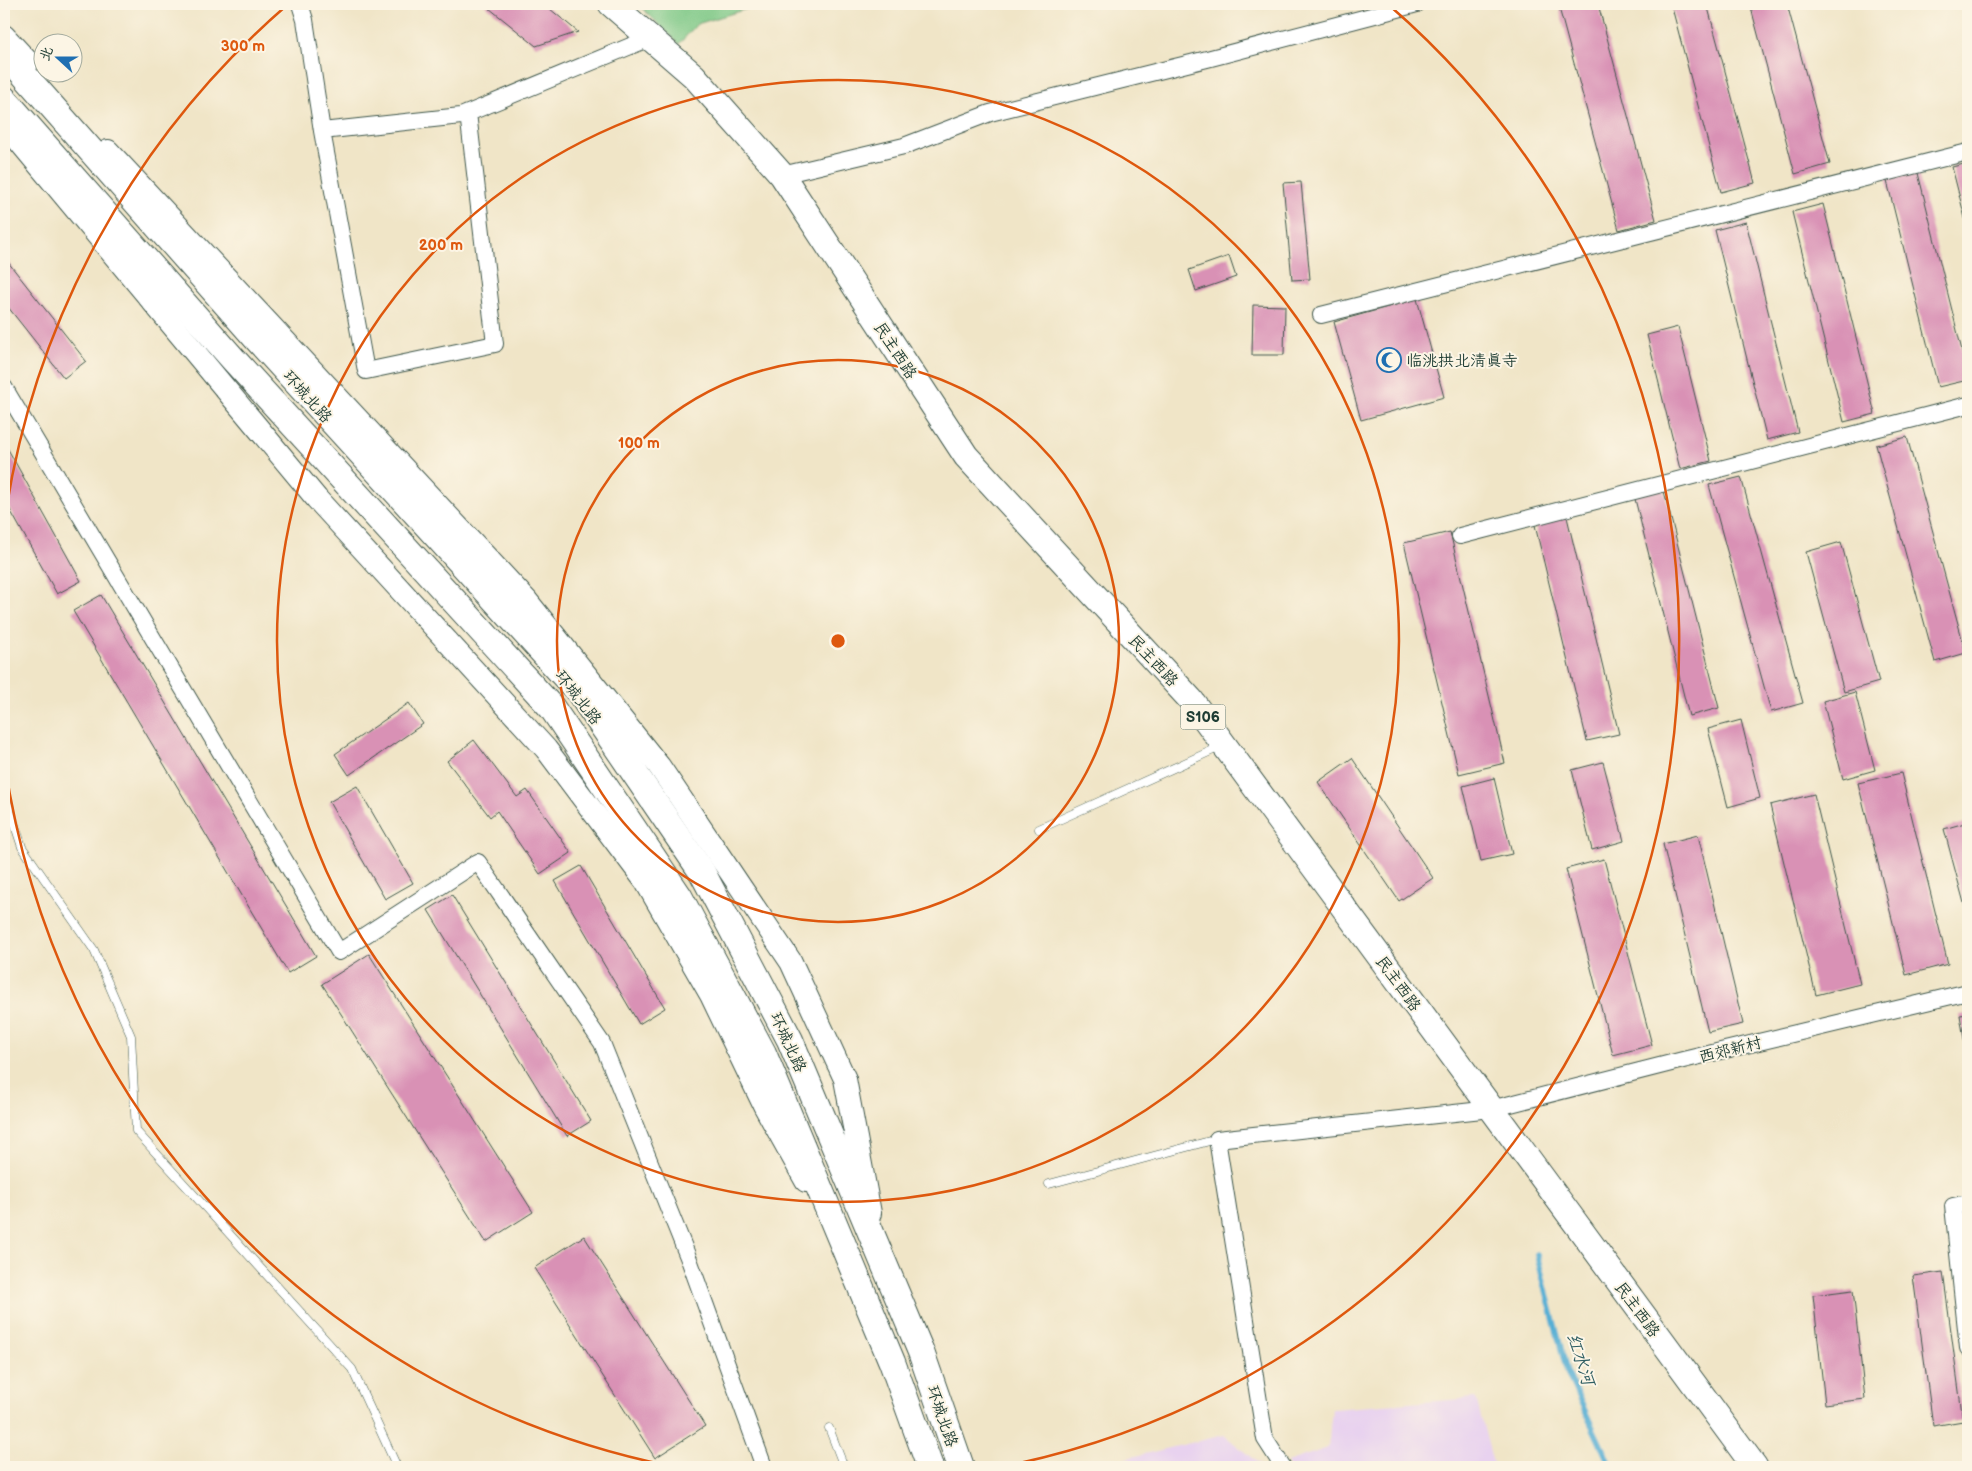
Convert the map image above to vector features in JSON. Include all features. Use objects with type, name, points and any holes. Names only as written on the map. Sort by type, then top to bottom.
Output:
[{"type":"highway","name":"环城北路","points":[[4,52],[256,338],[580,693],[702,872],[790,1040],[921,1352],[961,1467]]},
{"type":"highway","name":"环城北路","points":[[4,99],[233,360],[552,708],[679,896],[763,1054],[892,1362],[930,1467]]},
{"type":"highway","points":[[893,1284],[931,1342],[975,1467]]},
{"type":"highway","points":[[892,1362],[913,1467]]},
{"type":"main road","name":"民主西路","points":[[611,4],[694,76],[782,175],[966,456],[1191,700],[1755,1467]]},
{"type":"main road","points":[[4,36],[174,224],[528,601],[659,766],[792,962],[845,1079],[876,1244]]},
{"type":"main road","points":[[4,123],[317,499],[546,750],[646,882],[711,994],[765,1107],[849,1259]]},
{"type":"street","points":[[300,4],[305,20],[322,131],[366,372],[495,344],[468,114]]},
{"type":"street","points":[[782,175],[904,146],[990,113],[1417,4]]},
{"type":"street","points":[[322,131],[461,116],[650,38]]},
{"type":"street","points":[[1321,315],[1968,152]]},
{"type":"street","points":[[4,386],[339,952],[478,862],[602,1043],[690,1262],[764,1467]]},
{"type":"street","points":[[1460,536],[1968,404]]},
{"type":"street","name":"西郊新村","points":[[1217,1139],[1491,1109],[1692,1058],[1968,992]]},
{"type":"street","points":[[1217,1139],[1265,1439],[1283,1467]]},
{"type":"street","points":[[1968,1204],[1953,1206],[1968,1348]]},
{"type":"lane","points":[[1039,829],[1224,745]]},
{"type":"lane","points":[[4,792],[22,847],[94,950],[131,1036],[136,1131],[352,1369],[397,1467]]},
{"type":"lane","points":[[1049,1184],[1217,1139]]},
{"type":"lane","points":[[829,1428],[844,1467]]},
{"type":"shaded area","points":[[1476,1398],[1494,1467],[1289,1467],[1287,1462],[1328,1448],[1332,1409]]},
{"type":"shaded area","points":[[1224,1435],[1263,1467],[1090,1467]]},
{"type":"green space","points":[[638,4],[763,4],[697,24],[679,44]]},
{"type":"building","points":[[484,4],[544,4],[578,32],[536,46]]},
{"type":"building","points":[[1558,4],[1598,4],[1656,220],[1619,230]]},
{"type":"building","points":[[1671,4],[1707,4],[1755,183],[1721,192]]},
{"type":"building","points":[[1750,4],[1787,4],[1830,164],[1795,174]]},
{"type":"building","points":[[1968,163],[1968,230],[1952,167]]},
{"type":"building","points":[[1917,169],[1968,375],[1968,380],[1938,387],[1886,177]]},
{"type":"building","points":[[1301,182],[1310,279],[1292,280],[1283,183]]},
{"type":"building","points":[[1823,204],[1875,414],[1844,422],[1792,212]]},
{"type":"building","points":[[1746,222],[1798,432],[1767,440],[1715,230]]},
{"type":"building","points":[[1229,256],[1236,277],[1196,291],[1189,270]]},
{"type":"building","points":[[4,257],[86,361],[64,378],[4,302]]},
{"type":"building","name":"临洮拱北清真寺","points":[[1417,299],[1444,397],[1361,420],[1334,322]]},
{"type":"building","points":[[1253,305],[1285,306],[1284,355],[1252,355]]},
{"type":"building","points":[[1678,327],[1711,461],[1680,469],[1647,335]]},
{"type":"building","points":[[1907,437],[1966,653],[1935,662],[1876,445]]},
{"type":"building","points":[[4,442],[81,581],[57,594],[4,499]]},
{"type":"building","points":[[1741,477],[1803,703],[1771,712],[1709,485]]},
{"type":"building","points":[[1663,487],[1719,708],[1689,716],[1634,495]]},
{"type":"building","points":[[1566,513],[1619,734],[1587,741],[1534,521]]},
{"type":"building","points":[[1450,532],[1505,763],[1459,774],[1404,543]]},
{"type":"building","points":[[1841,542],[1879,682],[1844,692],[1806,552]]},
{"type":"building","points":[[101,595],[316,956],[288,973],[73,611]]},
{"type":"building","points":[[1855,692],[1875,770],[1843,779],[1823,701]]},
{"type":"building","points":[[409,703],[423,724],[349,775],[335,754]]},
{"type":"building","points":[[1741,720],[1760,798],[1728,807],[1708,729]]},
{"type":"building","points":[[474,740],[517,797],[527,790],[571,853],[540,874],[497,811],[490,817],[447,761]]},
{"type":"building","points":[[1352,758],[1433,878],[1399,901],[1318,782]]},
{"type":"building","points":[[1603,762],[1624,841],[1592,850],[1572,770]]},
{"type":"building","points":[[1901,773],[1948,964],[1906,975],[1858,783]]},
{"type":"building","points":[[1494,778],[1512,854],[1481,861],[1463,786]]},
{"type":"building","points":[[357,786],[413,883],[385,899],[329,802]]},
{"type":"building","points":[[1814,794],[1860,984],[1816,995],[1770,805]]},
{"type":"building","points":[[1968,822],[1968,918],[1944,829]]},
{"type":"building","points":[[1698,835],[1743,1024],[1708,1032],[1663,844]]},
{"type":"building","points":[[1604,859],[1652,1045],[1613,1055],[1566,869]]},
{"type":"building","points":[[581,866],[665,1008],[639,1024],[555,881]]},
{"type":"building","points":[[452,895],[591,1121],[567,1136],[428,910]]},
{"type":"building","points":[[369,954],[533,1212],[486,1242],[322,984]]},
{"type":"building","points":[[1968,1014],[1968,1057],[1967,1057],[1960,1015]]},
{"type":"building","points":[[584,1236],[705,1426],[655,1458],[534,1268]]},
{"type":"building","points":[[1943,1272],[1963,1421],[1933,1426],[1913,1276]]},
{"type":"building","points":[[1853,1290],[1865,1399],[1825,1404],[1813,1295]]},
{"type":"waterway","name":"红水河","points":[[1537,1255],[1567,1372],[1611,1467]]},
{"type":"place","name":"临洮拱北清真寺","points":[[1389,360]]}]
